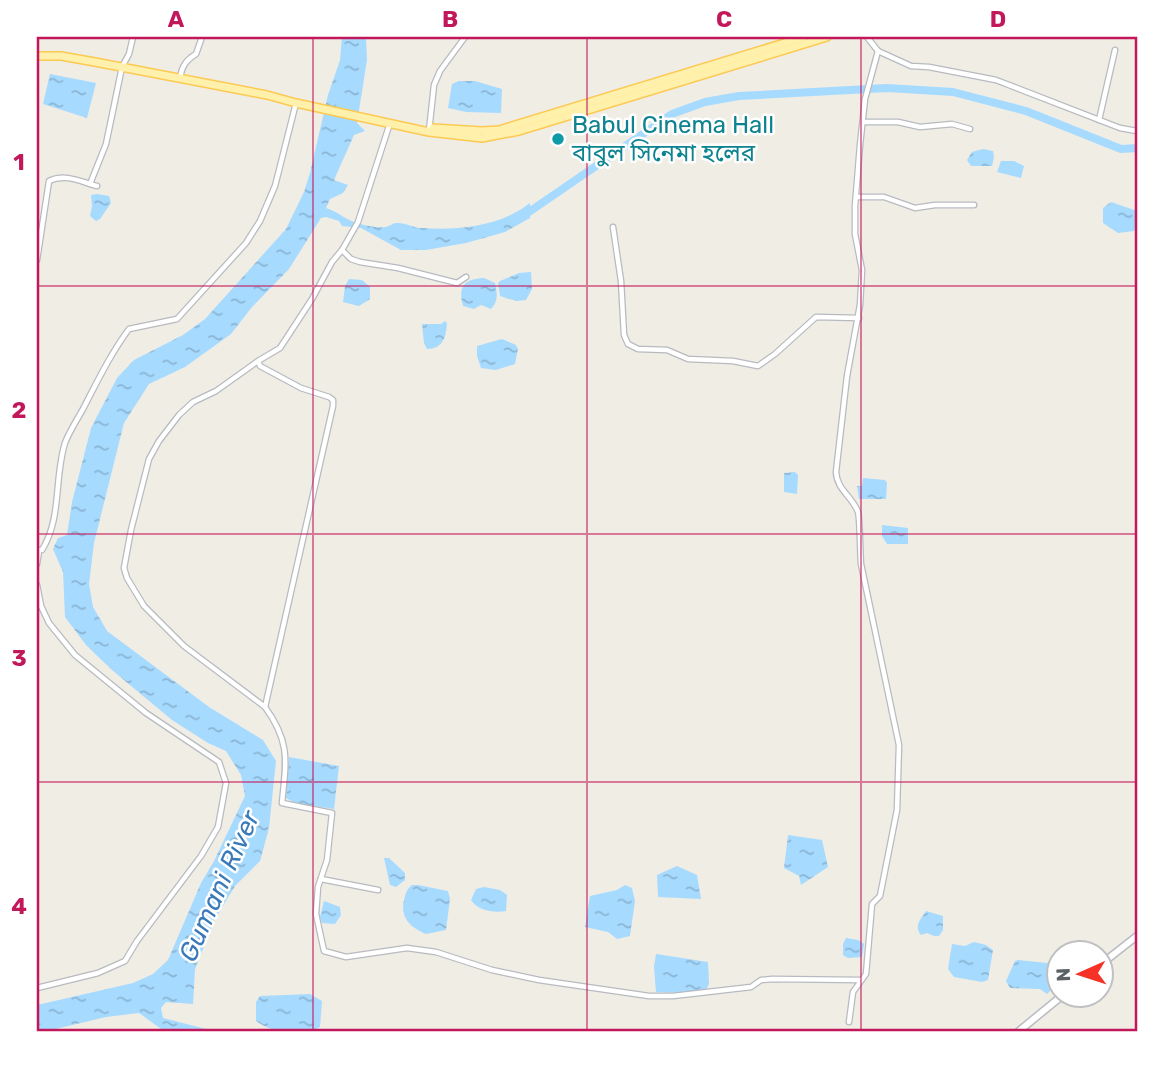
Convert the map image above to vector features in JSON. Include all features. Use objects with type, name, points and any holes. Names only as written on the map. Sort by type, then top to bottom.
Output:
[{"type":"main road","points":[[37,56],[61,56],[267,94],[296,103],[463,137],[499,136],[801,40],[827,37]]},
{"type":"main road","points":[[1114,955],[1137,936]]},
{"type":"main road","points":[[1019,1031],[1046,1009]]},
{"type":"street","points":[[90,184],[106,144],[122,67],[133,37]]},
{"type":"street","points":[[180,78],[182,68],[197,54],[202,37]]},
{"type":"street","points":[[430,130],[437,78],[465,37]]},
{"type":"street","points":[[867,37],[878,51],[911,66],[929,66],[996,80],[1120,128],[1137,131]]},
{"type":"street","points":[[1099,120],[1115,50]]},
{"type":"street","points":[[849,1022],[853,992],[866,974],[872,904],[880,896],[897,810],[899,768],[899,745],[861,564],[859,514],[836,481],[847,376],[859,318],[862,270],[855,234],[856,197],[865,99],[878,51]]},
{"type":"street","points":[[37,564],[38,551],[46,543],[54,516],[65,442],[99,377],[129,329],[177,319],[246,243],[260,221],[275,186],[296,103]]},
{"type":"street","points":[[863,122],[898,122],[920,127],[952,124],[970,128]]},
{"type":"street","points":[[390,123],[357,225],[280,348],[216,391],[192,402],[159,441],[149,459],[124,568],[135,594],[160,623],[200,659],[265,707],[284,741],[282,803],[332,813],[327,860],[318,887],[316,914],[324,951],[346,957],[407,948],[460,958],[492,971],[649,996],[673,996],[751,987],[761,980],[772,979],[862,980]]},
{"type":"street","points":[[37,260],[49,181],[68,177],[97,186]]},
{"type":"street","points":[[856,197],[884,197],[915,208],[974,205]]},
{"type":"street","points":[[613,227],[621,281],[624,335],[628,344],[638,349],[667,350],[688,359],[733,361],[758,366],[816,317],[859,318]]},
{"type":"street","points":[[342,250],[351,259],[360,262],[398,268],[442,281],[457,283],[466,277]]},
{"type":"street","points":[[258,361],[260,366],[333,400],[265,707]]},
{"type":"street","points":[[37,585],[48,623],[75,655],[146,713],[219,762],[226,783],[218,827],[201,856],[125,961],[98,973],[37,988]]},
{"type":"street","points":[[321,879],[378,890]]},
{"type":"water","name":"Gumani River","points":[[342,37],[366,37],[367,60],[357,123],[365,131],[354,135],[334,180],[348,185],[343,193],[330,199],[326,208],[355,223],[380,227],[394,223],[436,229],[479,225],[506,217],[530,203],[530,218],[505,232],[466,243],[426,250],[401,250],[361,228],[342,226],[339,221],[321,218],[289,269],[252,307],[231,334],[185,367],[149,384],[124,423],[94,543],[89,584],[93,607],[107,631],[209,707],[263,740],[276,761],[269,828],[260,861],[235,886],[214,921],[195,969],[193,1004],[166,1002],[161,1008],[163,1018],[214,1031],[164,1031],[139,1013],[37,1031],[37,1005],[133,983],[153,974],[168,960],[201,883],[245,796],[241,775],[226,751],[172,720],[86,645],[65,617],[63,572],[53,549],[58,538],[67,535],[72,502],[91,428],[117,378],[134,360],[183,335],[205,319],[286,229],[310,173],[328,95],[340,60]]},
{"type":"water","points":[[50,74],[96,83],[87,118],[43,104]]},
{"type":"water","points":[[475,81],[502,89],[501,113],[466,112],[448,108],[452,84]]},
{"type":"water","points":[[983,149],[993,151],[992,166],[971,166],[967,160],[972,152]]},
{"type":"water","points":[[1001,161],[1014,161],[1024,166],[1021,178],[997,172]]},
{"type":"water","points":[[91,195],[109,196],[111,203],[96,221],[90,216]]},
{"type":"water","points":[[1111,202],[1137,211],[1134,231],[1118,233],[1103,223],[1103,208]]},
{"type":"water","points":[[531,272],[532,289],[526,300],[516,301],[500,296],[500,281],[519,273]]},
{"type":"water","points":[[484,278],[495,283],[497,296],[494,306],[491,309],[481,305],[474,309],[463,306],[461,293],[464,285]]},
{"type":"water","points":[[349,279],[362,280],[370,287],[370,299],[359,306],[343,302],[345,286]]},
{"type":"water","points":[[445,321],[447,328],[443,341],[437,347],[427,349],[422,324],[441,324]]},
{"type":"water","points":[[502,339],[516,345],[518,349],[515,364],[496,370],[481,368],[477,346]]},
{"type":"water","points":[[795,472],[798,475],[797,494],[784,492],[784,473]]},
{"type":"water","points":[[863,478],[885,480],[886,499],[859,499],[857,486],[862,486]]},
{"type":"water","points":[[882,525],[908,528],[908,544],[887,544],[882,536]]},
{"type":"water","points":[[289,757],[339,766],[334,809],[295,803],[286,798]]},
{"type":"water","points":[[788,835],[822,840],[828,867],[801,885],[799,876],[784,868]]},
{"type":"water","points":[[384,858],[389,858],[405,873],[405,880],[396,887],[390,885]]},
{"type":"water","points":[[677,866],[697,875],[701,899],[658,897],[657,875]]},
{"type":"water","points":[[412,885],[448,891],[450,899],[446,930],[426,934],[408,921],[403,906],[406,892]]},
{"type":"water","points":[[625,885],[632,888],[635,901],[630,936],[617,939],[608,932],[585,927],[590,896],[617,890]]},
{"type":"water","points":[[484,887],[500,890],[507,895],[506,911],[496,912],[474,904],[471,900],[476,889]]},
{"type":"water","points":[[324,901],[340,907],[341,915],[335,924],[322,923],[320,917]]},
{"type":"water","points":[[926,911],[943,916],[943,930],[939,936],[927,933],[921,935],[919,932],[919,923]]},
{"type":"water","points":[[846,938],[864,944],[862,957],[848,958],[843,955]]},
{"type":"water","points":[[974,942],[993,950],[988,980],[982,982],[954,977],[948,969],[952,944],[965,946]]},
{"type":"water","points":[[656,954],[708,962],[709,984],[706,990],[656,992]]},
{"type":"water","points":[[1015,961],[1044,963],[1044,992],[1040,989],[1010,988],[1006,981]]},
{"type":"water","points":[[310,994],[322,1001],[320,1027],[296,1033],[270,1028],[256,1021],[256,1002],[260,996]]},
{"type":"waterway","points":[[523,216],[672,114],[705,102],[739,96],[887,88],[953,92],[1026,111],[1121,149],[1137,148]]},
{"type":"place","name":"Babul Cinema Hall বাবুল সিনেমা হলের","points":[[558,139]]}]
